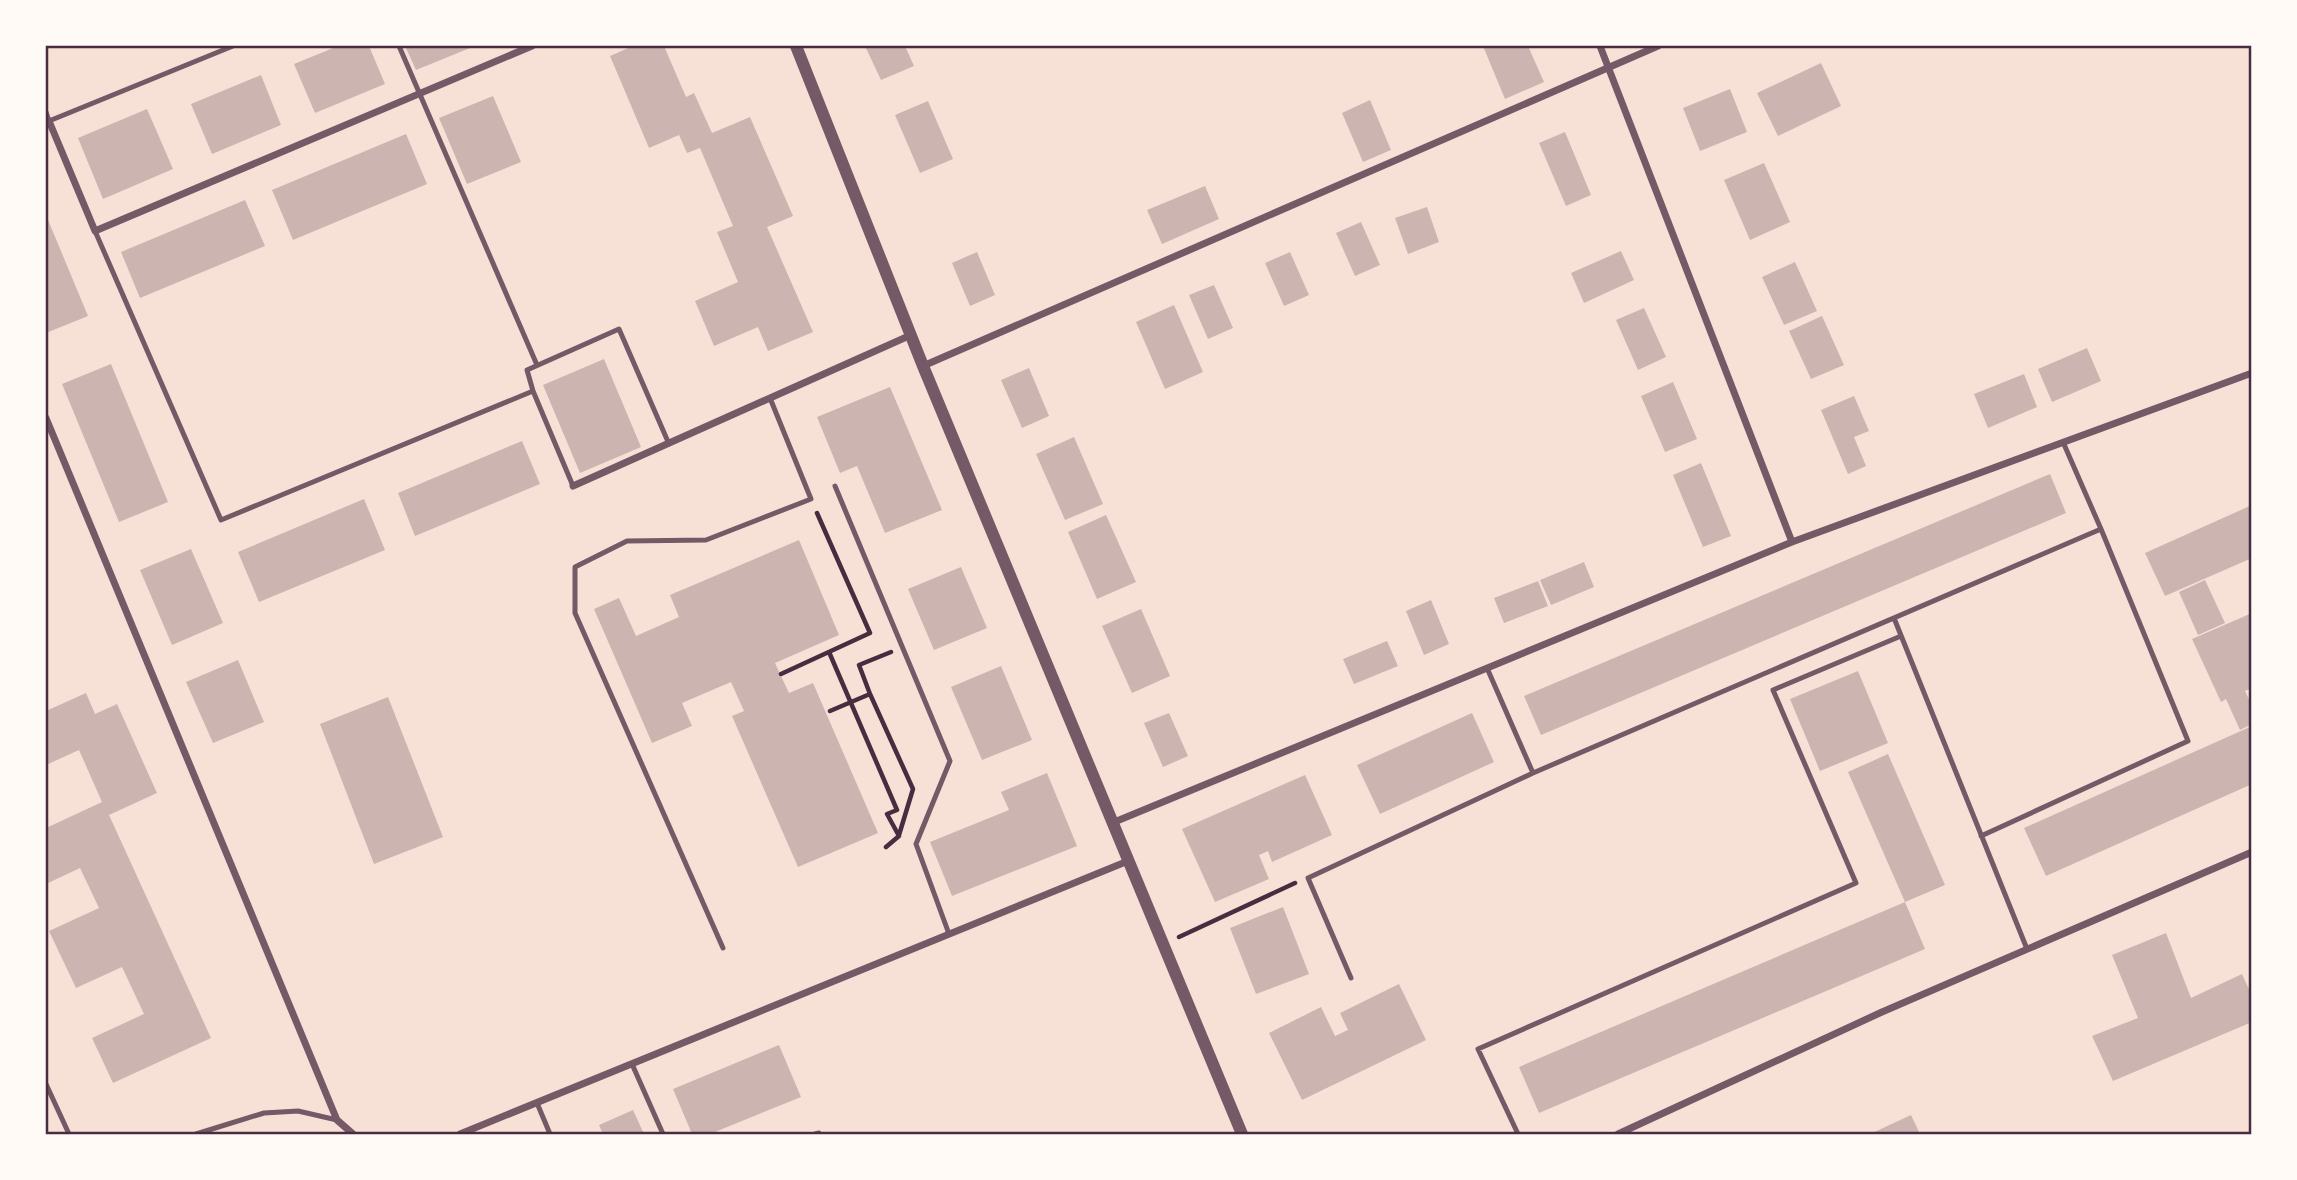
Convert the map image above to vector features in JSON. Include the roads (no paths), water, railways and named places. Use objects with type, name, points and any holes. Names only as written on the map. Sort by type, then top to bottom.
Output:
[{"type":"street","points":[[47,122],[95,231],[532,46]]},
{"type":"street","points":[[796,46],[923,366],[1242,1135]]},
{"type":"street","points":[[1600,46],[1793,542]]},
{"type":"street","points":[[923,366],[1658,46]]},
{"type":"street","points":[[573,486],[911,334]]},
{"type":"street","points":[[1112,824],[1793,542],[2252,373]]},
{"type":"street","points":[[46,418],[337,1120],[353,1135]]},
{"type":"street","points":[[1618,1135],[1882,1012],[2252,852]]},
{"type":"street","points":[[460,1135],[1128,861]]},
{"type":"lane","points":[[46,112],[47,122],[233,46]]},
{"type":"lane","points":[[399,46],[537,365]]},
{"type":"lane","points":[[95,231],[221,520],[533,391]]},
{"type":"lane","points":[[573,486],[533,391],[527,370],[619,329],[669,444]]},
{"type":"lane","points":[[723,948],[575,613],[575,567],[626,541],[706,540],[811,499],[770,398]]},
{"type":"lane","points":[[1981,836],[2188,741],[2063,442]]},
{"type":"lane","points":[[835,486],[950,761],[916,844],[949,934]]},
{"type":"lane","points":[[1351,978],[1308,878],[1533,773],[2101,529]]},
{"type":"lane","points":[[1894,618],[2027,949]]},
{"type":"lane","points":[[1518,1135],[1478,1049],[1856,883],[1773,690],[1901,636]]},
{"type":"lane","points":[[1487,668],[1533,773]]},
{"type":"lane","points":[[632,1064],[663,1135]]},
{"type":"lane","points":[[46,1084],[69,1135]]},
{"type":"lane","points":[[537,1103],[550,1135]]},
{"type":"lane","points":[[196,1135],[264,1113],[298,1111],[337,1120]]}]
